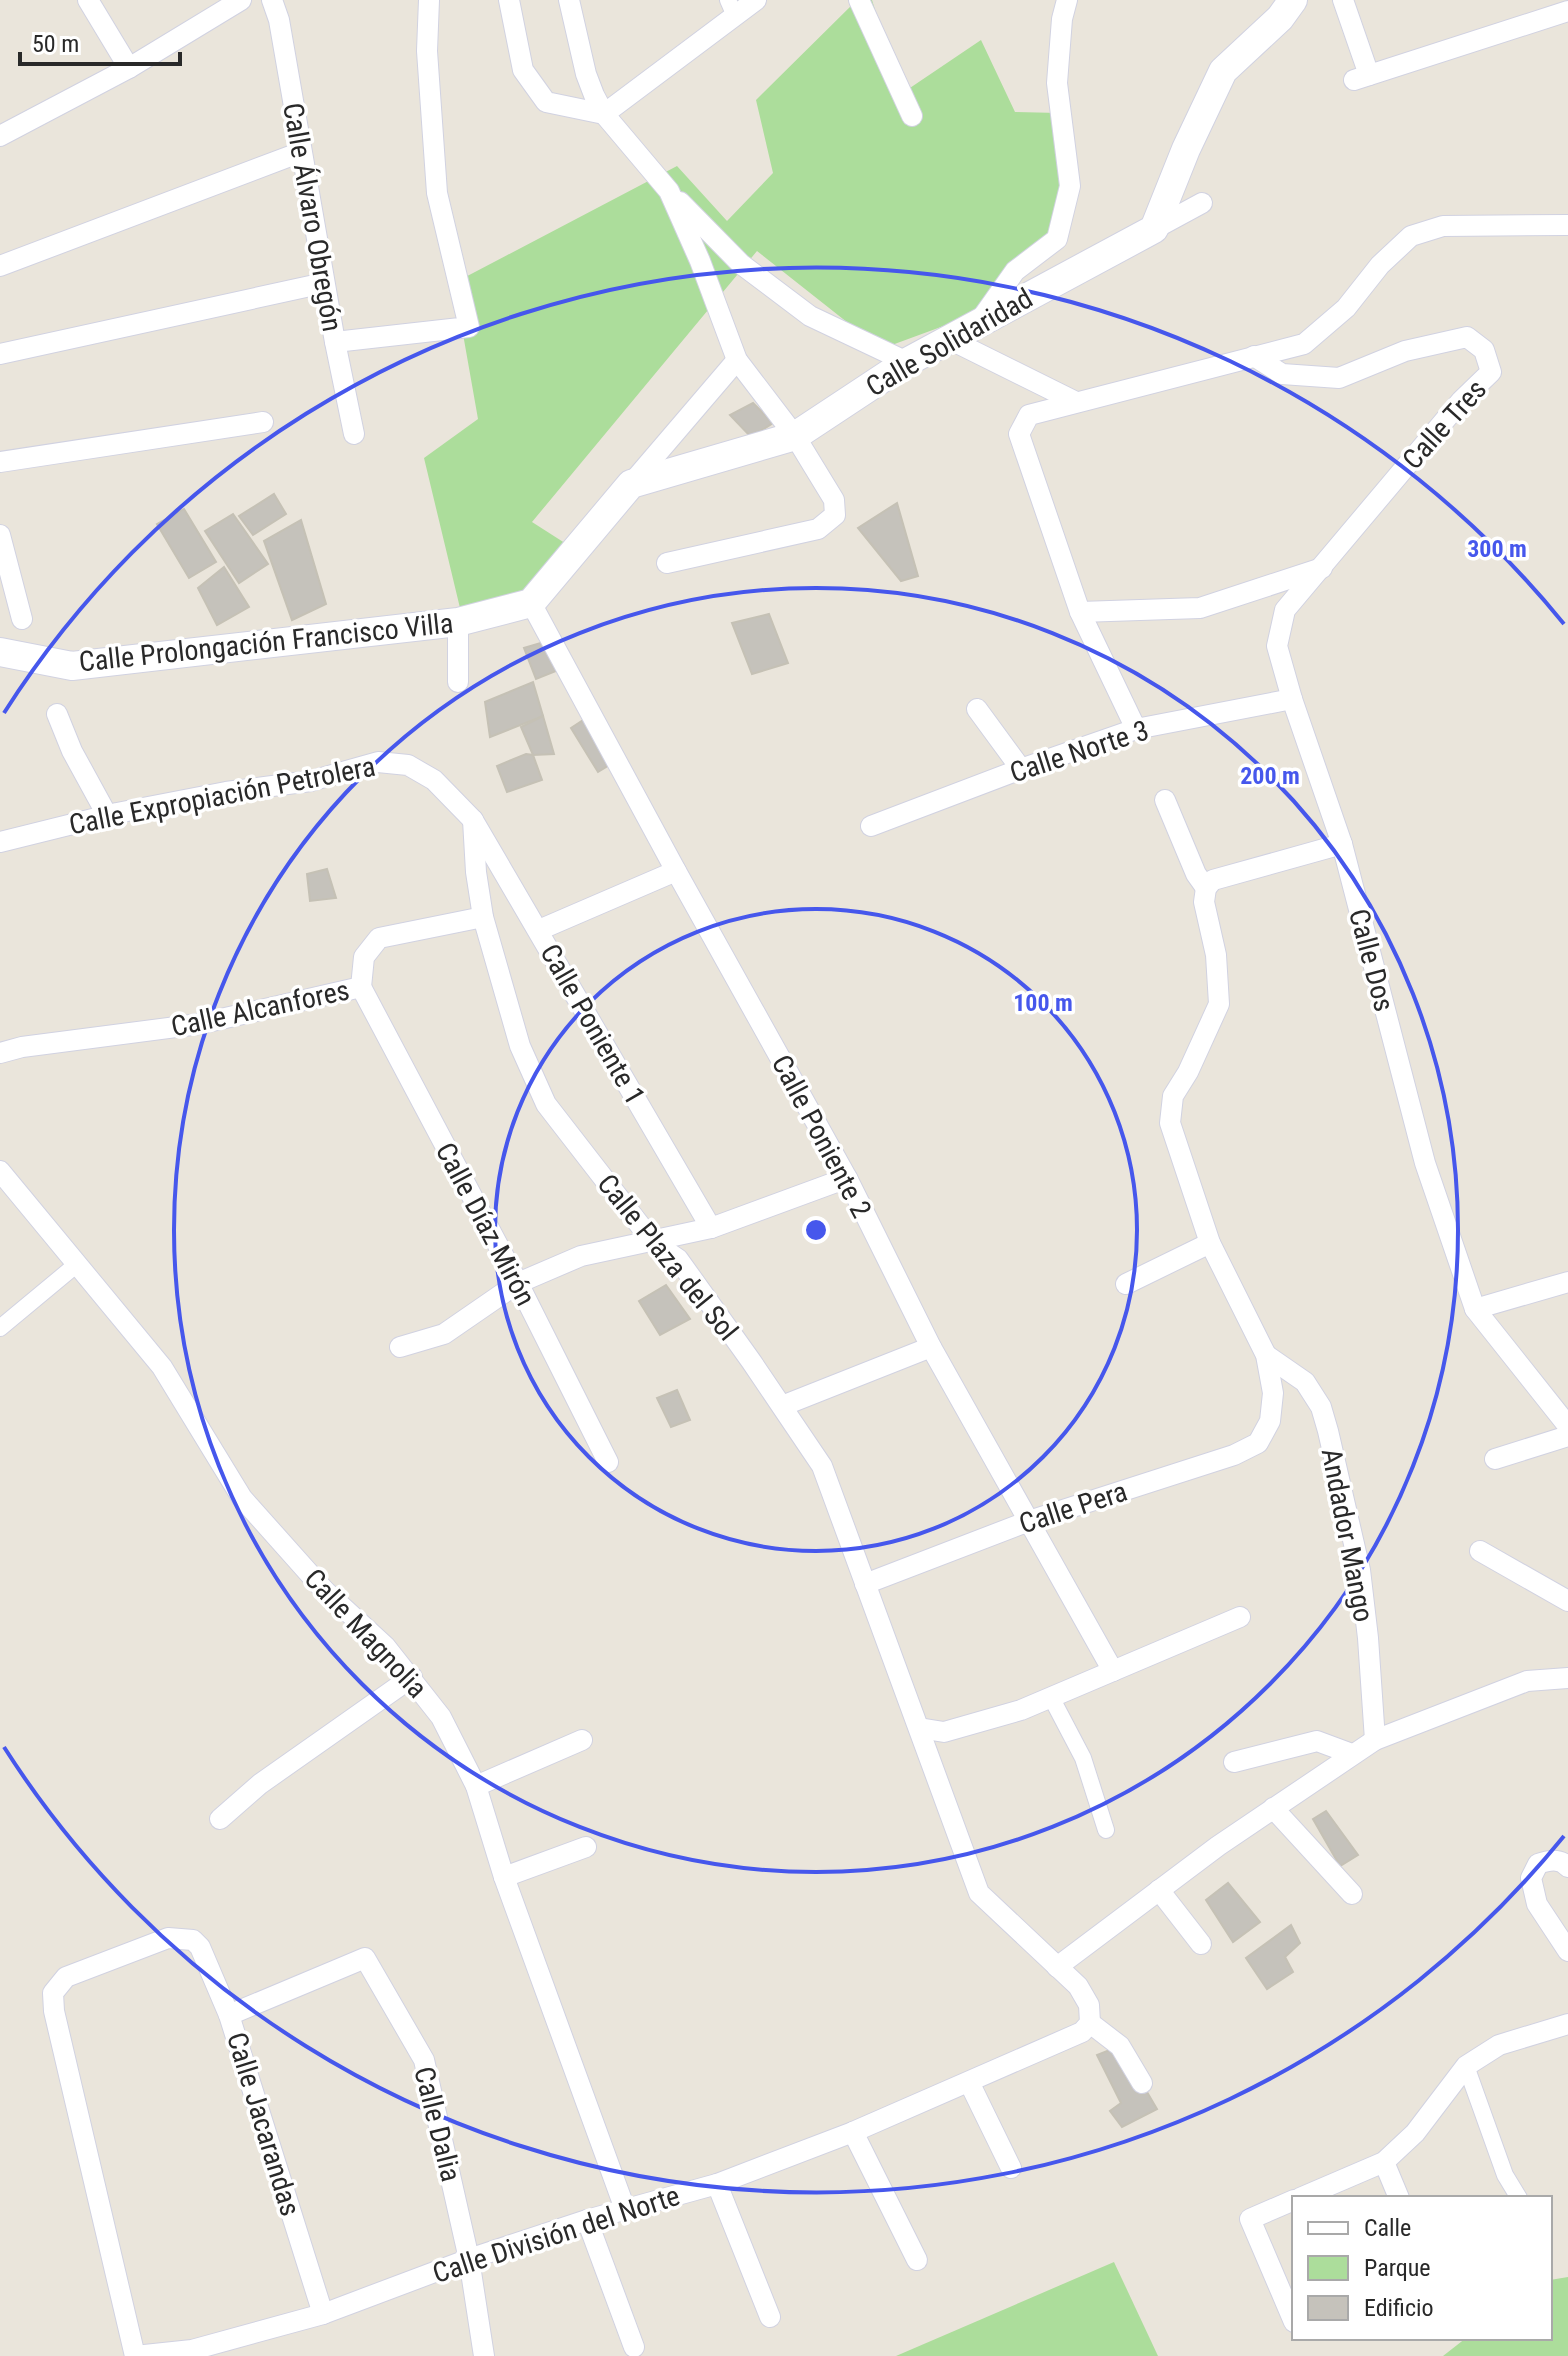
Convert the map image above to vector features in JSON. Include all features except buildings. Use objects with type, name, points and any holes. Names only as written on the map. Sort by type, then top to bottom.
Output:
[{"type":"main road","points":[[1154,229],[1186,149],[1223,71],[1280,18],[1293,0]]},
{"type":"main road","name":"Calle Solidaridad","points":[[631,484],[795,436],[907,362],[1154,229]]},
{"type":"main road","points":[[531,603],[631,484]]},
{"type":"main road","name":"Calle Prolongación Francisco Villa","points":[[0,652],[72,666],[458,622],[531,603]]},
{"type":"street","points":[[88,0],[129,68]]},
{"type":"street","points":[[0,136],[129,68],[241,0]]},
{"type":"street","name":"Calle Álvaro Obregón","points":[[272,0],[279,20],[324,283],[354,434]]},
{"type":"street","points":[[335,342],[469,327],[437,193],[427,51],[429,0]]},
{"type":"street","points":[[509,0],[523,70],[546,102],[604,114]]},
{"type":"street","points":[[569,0],[586,74],[604,114],[669,191],[741,264],[810,316],[907,362]]},
{"type":"street","points":[[604,114],[732,8],[756,0]]},
{"type":"street","points":[[859,0],[912,116]]},
{"type":"street","points":[[979,323],[1015,271],[1057,239],[1070,186],[1057,83],[1062,19],[1067,0]]},
{"type":"street","points":[[1343,0],[1362,78],[1568,11]]},
{"type":"street","points":[[0,266],[301,152]]},
{"type":"street","points":[[667,563],[818,529],[835,515],[834,500],[795,436],[737,360],[700,261],[669,191]]},
{"type":"street","points":[[1154,229],[1202,203]]},
{"type":"street","points":[[1136,729],[1080,612],[1019,434],[1029,415],[1304,344],[1346,308],[1380,265],[1411,236],[1443,226],[1568,225]]},
{"type":"street","points":[[0,354],[324,283]]},
{"type":"street","name":"Calle Tres","points":[[1254,356],[1282,374],[1339,378],[1405,351],[1467,337],[1484,350],[1491,372],[1461,401],[1285,610]]},
{"type":"street","points":[[949,339],[1076,402]]},
{"type":"street","points":[[631,484],[737,360]]},
{"type":"street","points":[[0,462],[263,422]]},
{"type":"street","points":[[0,535],[22,619]]},
{"type":"street","points":[[1080,612],[1200,608],[1322,568]]},
{"type":"street","name":"Calle Poniente 2","points":[[531,603],[847,1178],[931,1347],[1113,1671]]},
{"type":"street","name":"Calle Dos","points":[[1285,610],[1277,646],[1342,844],[1425,1163],[1475,1309],[1568,1426]]},
{"type":"street","points":[[458,622],[458,682]]},
{"type":"street","name":"Calle Norte 3","points":[[871,826],[1136,729],[1292,699]]},
{"type":"street","points":[[977,709],[1021,769]]},
{"type":"street","points":[[57,714],[72,751],[107,815]]},
{"type":"street","name":"Calle Expropiación Petrolera","points":[[0,842],[107,815],[226,792],[311,781],[378,762],[408,765],[434,780],[473,820]]},
{"type":"street","points":[[1165,800],[1196,874],[1206,888]]},
{"type":"street","name":"Calle Plaza del Sol","points":[[473,820],[483,917],[520,1046],[546,1104],[653,1242],[678,1259],[822,1466],[979,1893],[1078,1986],[1089,2005],[1090,2023]]},
{"type":"street","name":"Calle Poniente 1","points":[[473,820],[711,1228]]},
{"type":"street","points":[[1266,1355],[1210,1243],[1170,1123],[1173,1096],[1188,1072],[1219,1004],[1216,955],[1204,902],[1206,888],[1213,880],[1342,844]]},
{"type":"street","points":[[539,930],[676,871]]},
{"type":"street","name":"Calle Alcanfores","points":[[0,1053],[22,1047],[199,1024],[361,987],[364,957],[379,938],[483,917]]},
{"type":"street","name":"Calle Díaz Mirón","points":[[361,987],[518,1283],[608,1462]]},
{"type":"street","name":"Calle Magnolia","points":[[0,1171],[162,1367],[242,1498],[324,1590],[385,1646],[441,1717],[476,1786],[504,1877],[625,2209]]},
{"type":"street","points":[[400,1347],[444,1334],[518,1283],[581,1256],[711,1228],[847,1178]]},
{"type":"street","points":[[1126,1284],[1210,1243]]},
{"type":"street","points":[[0,1328],[77,1264]]},
{"type":"street","points":[[1475,1309],[1568,1282]]},
{"type":"street","points":[[782,1406],[931,1347]]},
{"type":"street","name":"Calle Pera","points":[[865,1584],[1029,1521],[1234,1455],[1258,1443],[1270,1421],[1273,1393],[1266,1355]]},
{"type":"street","name":"Andador Mango","points":[[1266,1355],[1305,1382],[1321,1407],[1328,1431],[1360,1570],[1375,1740]]},
{"type":"street","points":[[1495,1459],[1568,1436]]},
{"type":"street","points":[[1480,1551],[1568,1601]]},
{"type":"street","points":[[919,1728],[944,1732],[1021,1710],[1240,1617]]},
{"type":"street","points":[[220,1819],[260,1784],[412,1677]]},
{"type":"street","points":[[1057,1967],[1218,1846],[1375,1740],[1527,1681],[1568,1678]]},
{"type":"street","points":[[1051,1697],[1083,1758],[1106,1830]]},
{"type":"street","points":[[476,1786],[582,1740]]},
{"type":"street","points":[[1234,1762],[1317,1741],[1352,1754]]},
{"type":"street","points":[[1273,1808],[1352,1894]]},
{"type":"street","points":[[504,1877],[586,1847]]},
{"type":"street","points":[[1568,1867],[1551,1860],[1538,1864],[1531,1878],[1537,1904],[1568,1951]]},
{"type":"street","points":[[1159,1890],[1201,1944]]},
{"type":"street","name":"Calle Jacarandas","points":[[135,2356],[54,2011],[53,1993],[66,1977],[168,1938],[193,1940],[200,1947],[229,2015],[323,2314]]},
{"type":"street","name":"Calle Dalia","points":[[229,2015],[365,1958],[424,2060],[469,2259]]},
{"type":"street","points":[[1090,2023],[1120,2046],[1142,2083]]},
{"type":"street","name":"Calle División del Norte","points":[[135,2356],[193,2353],[323,2314],[469,2259],[587,2220],[717,2184],[853,2132],[969,2082],[1082,2032],[1090,2023]]},
{"type":"street","points":[[1305,2196],[1384,2162],[1415,2133],[1466,2066],[1499,2045],[1568,2024]]},
{"type":"street","points":[[1466,2066],[1505,2175],[1518,2196]]},
{"type":"street","points":[[969,2082],[1011,2168]]},
{"type":"street","points":[[853,2132],[917,2260]]},
{"type":"street","points":[[1384,2162],[1398,2196]]},
{"type":"street","points":[[717,2184],[770,2317]]},
{"type":"street","points":[[1292,2201],[1250,2219],[1292,2317]]},
{"type":"street","points":[[587,2220],[634,2347]]},
{"type":"street","points":[[469,2259],[484,2356]]},
{"type":"green space","points":[[857,0],[872,0],[901,94],[981,40],[1015,112],[1059,113],[1059,231],[987,310],[881,349],[757,251],[532,522],[582,554],[553,586],[460,608],[424,458],[478,419],[454,283],[677,166],[727,221],[773,173],[756,100]]},
{"type":"green space","points":[[1114,2262],[1158,2356],[896,2356]]},
{"type":"green space","points":[[1568,2277],[1568,2356],[1443,2356],[1463,2340],[1552,2340],[1552,2280]]}]
